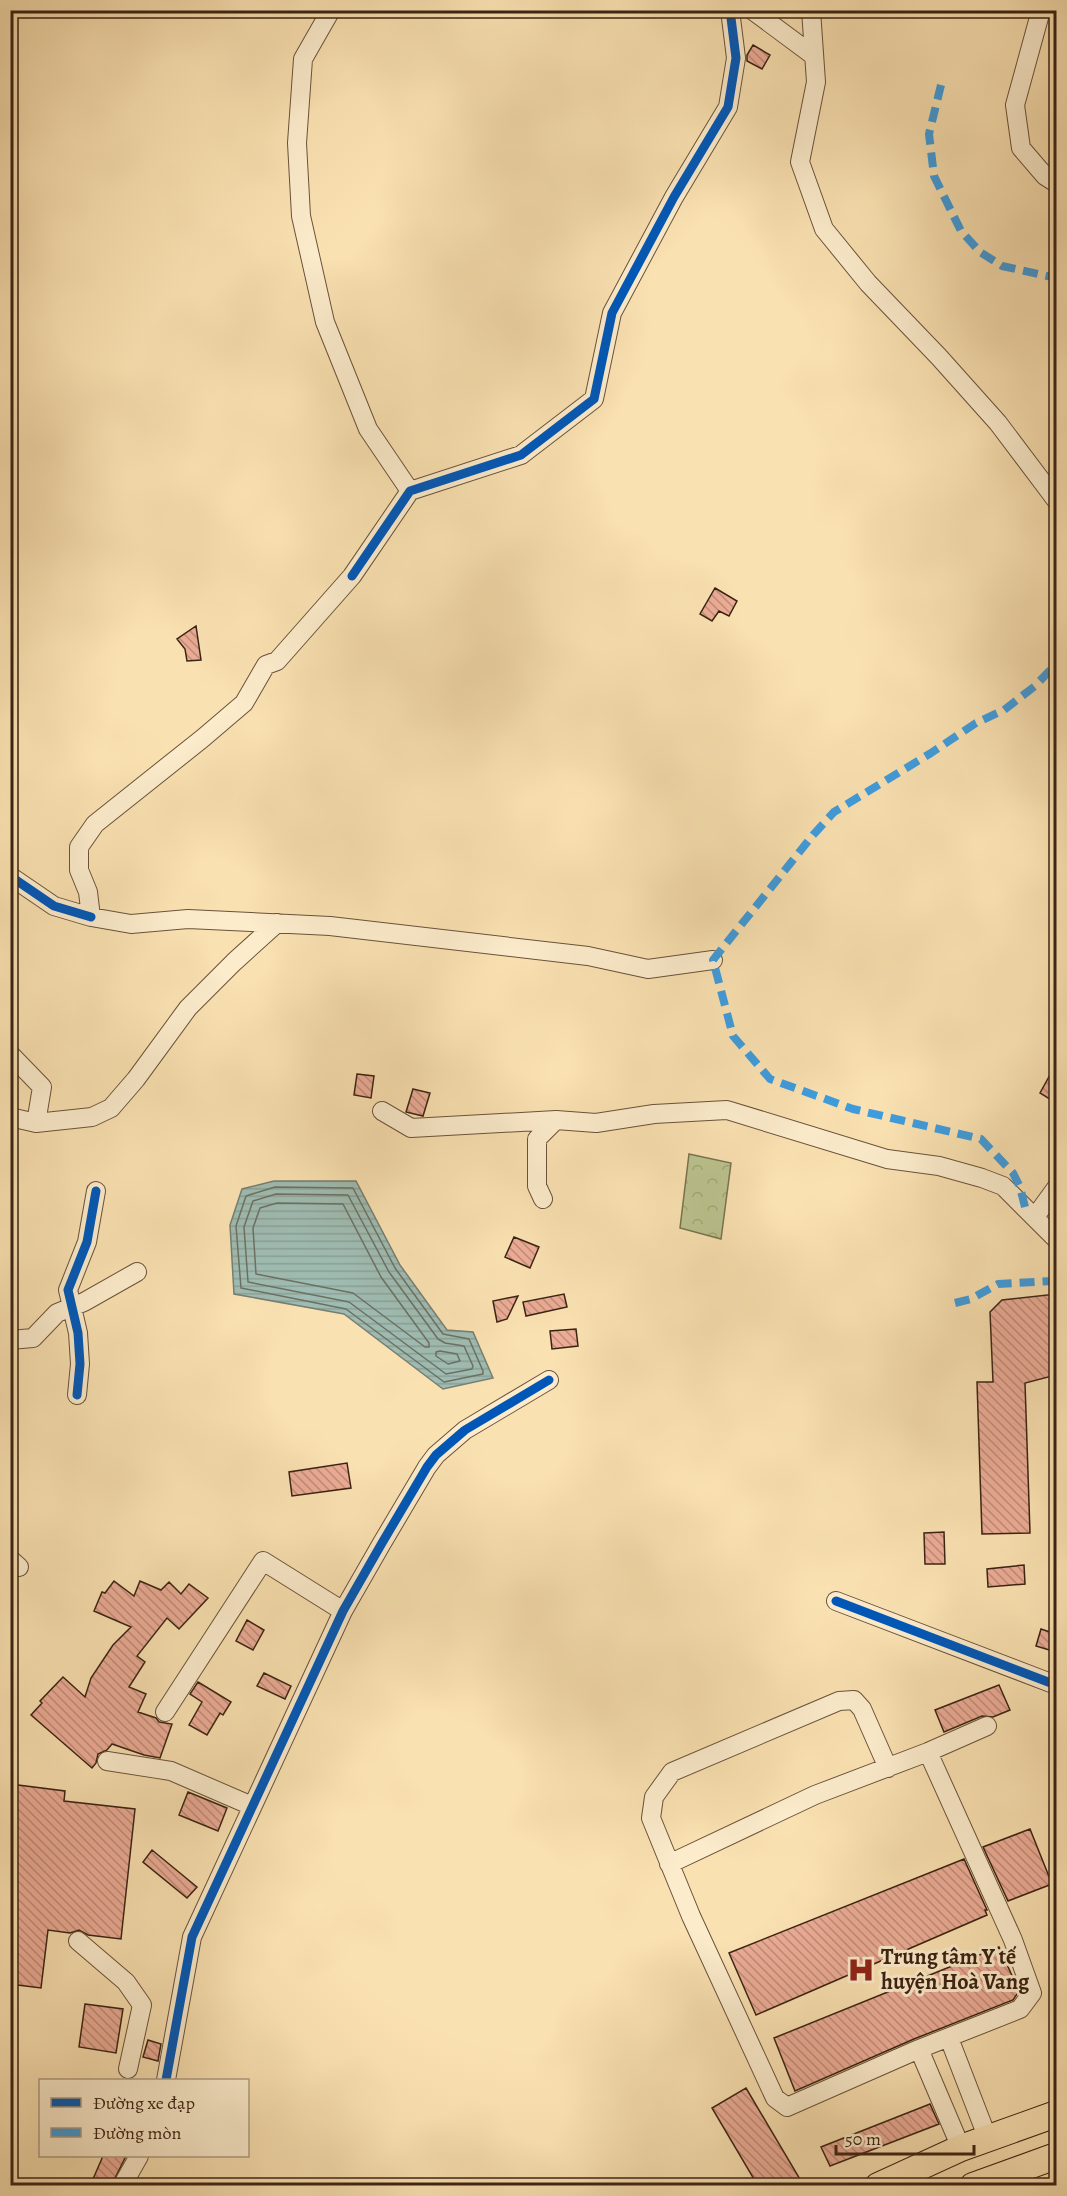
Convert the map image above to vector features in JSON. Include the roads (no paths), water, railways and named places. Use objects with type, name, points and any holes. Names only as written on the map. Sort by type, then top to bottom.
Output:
[{"type":"highway","points":[[878,2186],[961,2148],[1056,2115]]},
{"type":"highway","points":[[973,2186],[1056,2156]]},
{"type":"street","points":[[331,10],[303,59],[297,143],[301,216],[329,333],[368,429],[410,491]]},
{"type":"street","points":[[91,917],[88,892],[79,870],[79,847],[94,824],[244,703],[266,665],[278,661],[352,576],[410,491],[521,455],[594,399],[612,313],[674,197],[728,107],[736,58],[730,10]]},
{"type":"street","points":[[752,10],[814,56]]},
{"type":"street","points":[[811,10],[816,82],[800,162],[824,229],[868,283],[998,423],[1056,500]]},
{"type":"street","points":[[1041,10],[1015,105],[1020,148],[1045,176],[1056,183]]},
{"type":"street","points":[[10,876],[54,906],[91,917],[131,924],[188,919],[330,926],[588,956],[648,969],[713,960]]},
{"type":"street","points":[[10,1117],[36,1123],[92,1117],[111,1108],[136,1079],[188,1008],[234,962],[277,924]]},
{"type":"street","points":[[10,1054],[42,1087],[36,1123]]},
{"type":"street","points":[[382,1111],[411,1128],[556,1120],[596,1123],[654,1114],[727,1110],[886,1159],[939,1166],[1003,1186],[1056,1239]]},
{"type":"street","points":[[543,1199],[537,1186],[537,1139],[556,1120]]},
{"type":"street","points":[[1035,1217],[1056,1188]]},
{"type":"street","points":[[77,1395],[80,1364],[78,1334],[68,1290],[87,1242],[96,1191]]},
{"type":"street","points":[[10,1340],[33,1338],[57,1313],[137,1272]]},
{"type":"street","points":[[166,2079],[192,1937],[343,1611],[436,1455],[465,1430],[549,1380]]},
{"type":"street","points":[[165,1712],[263,1562],[343,1611]]},
{"type":"street","points":[[836,1601],[1056,1685]]},
{"type":"street","points":[[888,1768],[862,1709],[854,1700],[839,1701],[672,1772],[654,1797],[651,1818],[669,1864],[775,2098],[787,2107],[919,2049],[1020,2009],[1032,1993],[1013,1940],[928,1752]]},
{"type":"street","points":[[669,1864],[815,1795],[928,1752],[987,1726]]},
{"type":"street","points":[[107,1761],[171,1771],[252,1806]]},
{"type":"street","points":[[78,1941],[126,1982],[142,2005],[128,2069]]},
{"type":"street","points":[[949,2038],[988,2139]]},
{"type":"street","points":[[919,2049],[961,2148]]},
{"type":"street","points":[[122,2186],[138,2157]]},
{"type":"water","points":[[274,1181],[356,1181],[400,1265],[447,1330],[473,1332],[493,1378],[443,1389],[344,1314],[234,1294],[230,1225],[242,1189]]},
{"type":"place","name":"Trung tâm Y tế huyện Hoà Vang","points":[[861,1970]]}]
